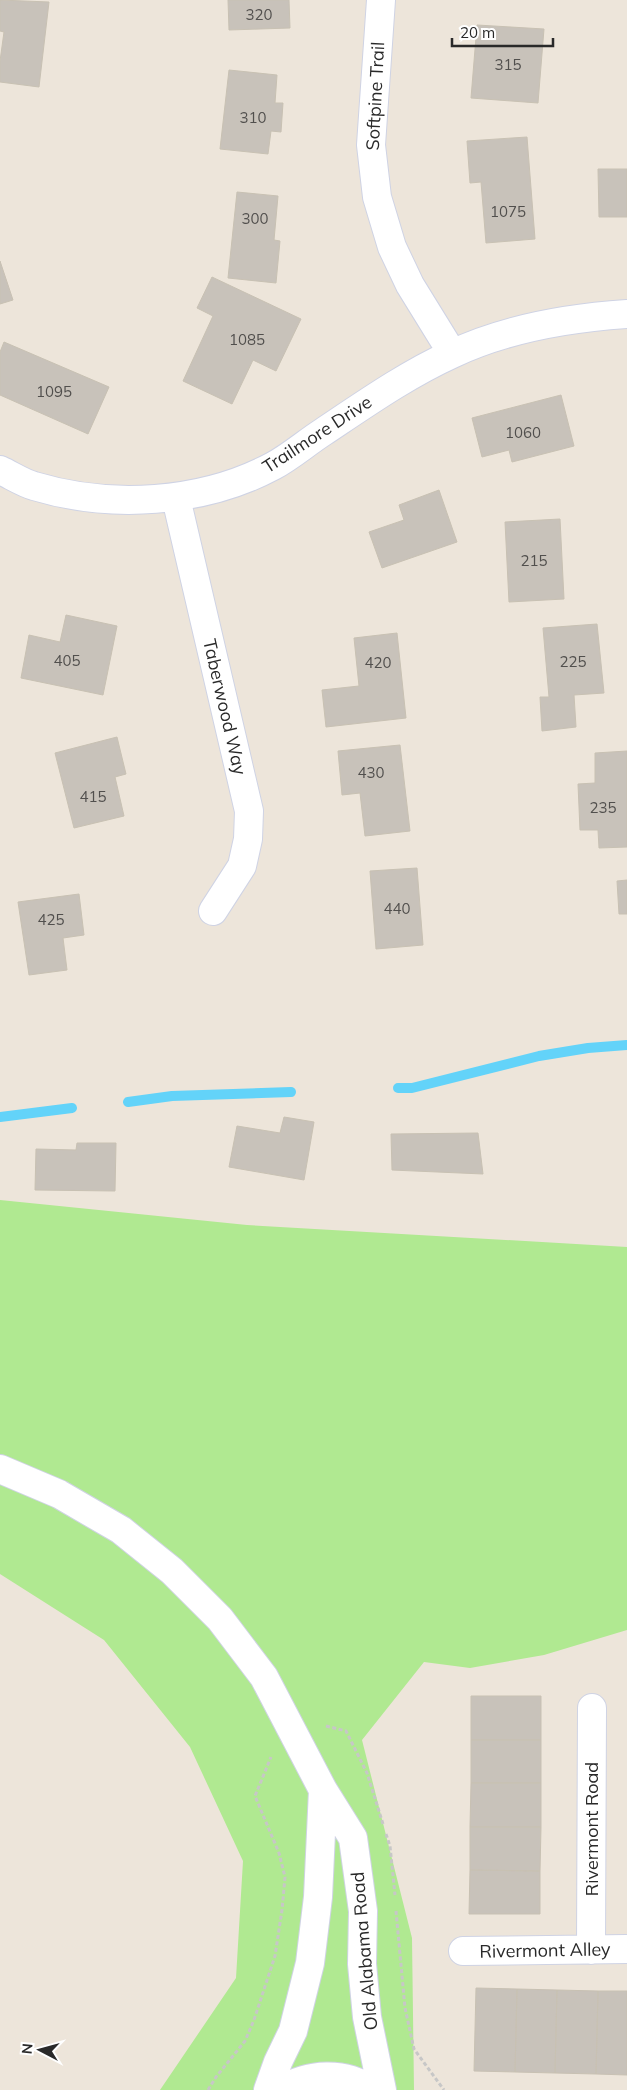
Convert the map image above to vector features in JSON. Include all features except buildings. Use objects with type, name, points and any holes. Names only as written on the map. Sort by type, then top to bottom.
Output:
[{"type":"street","name":"Softpine Trail","points":[[381,0],[371,145],[377,197],[392,247],[410,284],[452,354]]},
{"type":"street","name":"Trailmore Drive","points":[[0,470],[33,486],[102,500],[176,498],[224,486],[273,466],[392,385],[452,354],[512,332],[575,318],[627,314]]},
{"type":"street","name":"Taberwood Way","points":[[176,498],[249,811],[248,839],[242,866],[213,910]]},
{"type":"street","name":"Old Alabama Road","points":[[0,1469],[59,1494],[121,1530],[172,1571],[213,1612],[264,1677],[324,1790],[353,1838],[363,1911],[362,1964],[367,2017],[382,2090]]},
{"type":"street","name":"Rivermont Road","points":[[591,1950],[592,1708]]},
{"type":"street","points":[[268,2090],[278,2062],[293,2031],[310,1963],[318,1897],[324,1790]]},
{"type":"street","name":"Rivermont Alley","points":[[463,1951],[627,1949]]},
{"type":"street","points":[[282,2090],[299,2081],[322,2076],[357,2082],[371,2090]]},
{"type":"path","points":[[208,2090],[245,2041],[254,2020],[276,1947],[284,1876],[279,1853],[255,1796]]},
{"type":"green space","points":[[0,1200],[247,1225],[627,1247],[627,1630],[544,1655],[470,1668],[424,1662],[362,1740],[412,1938],[414,2090],[160,2090],[236,1978],[243,1861],[190,1747],[104,1640],[0,1574]]},
{"type":"waterway","points":[[398,1088],[412,1088],[539,1056],[588,1048],[627,1045]]},
{"type":"waterway","points":[[128,1102],[172,1096],[291,1092]]},
{"type":"waterway","points":[[0,1117],[72,1108]]}]
